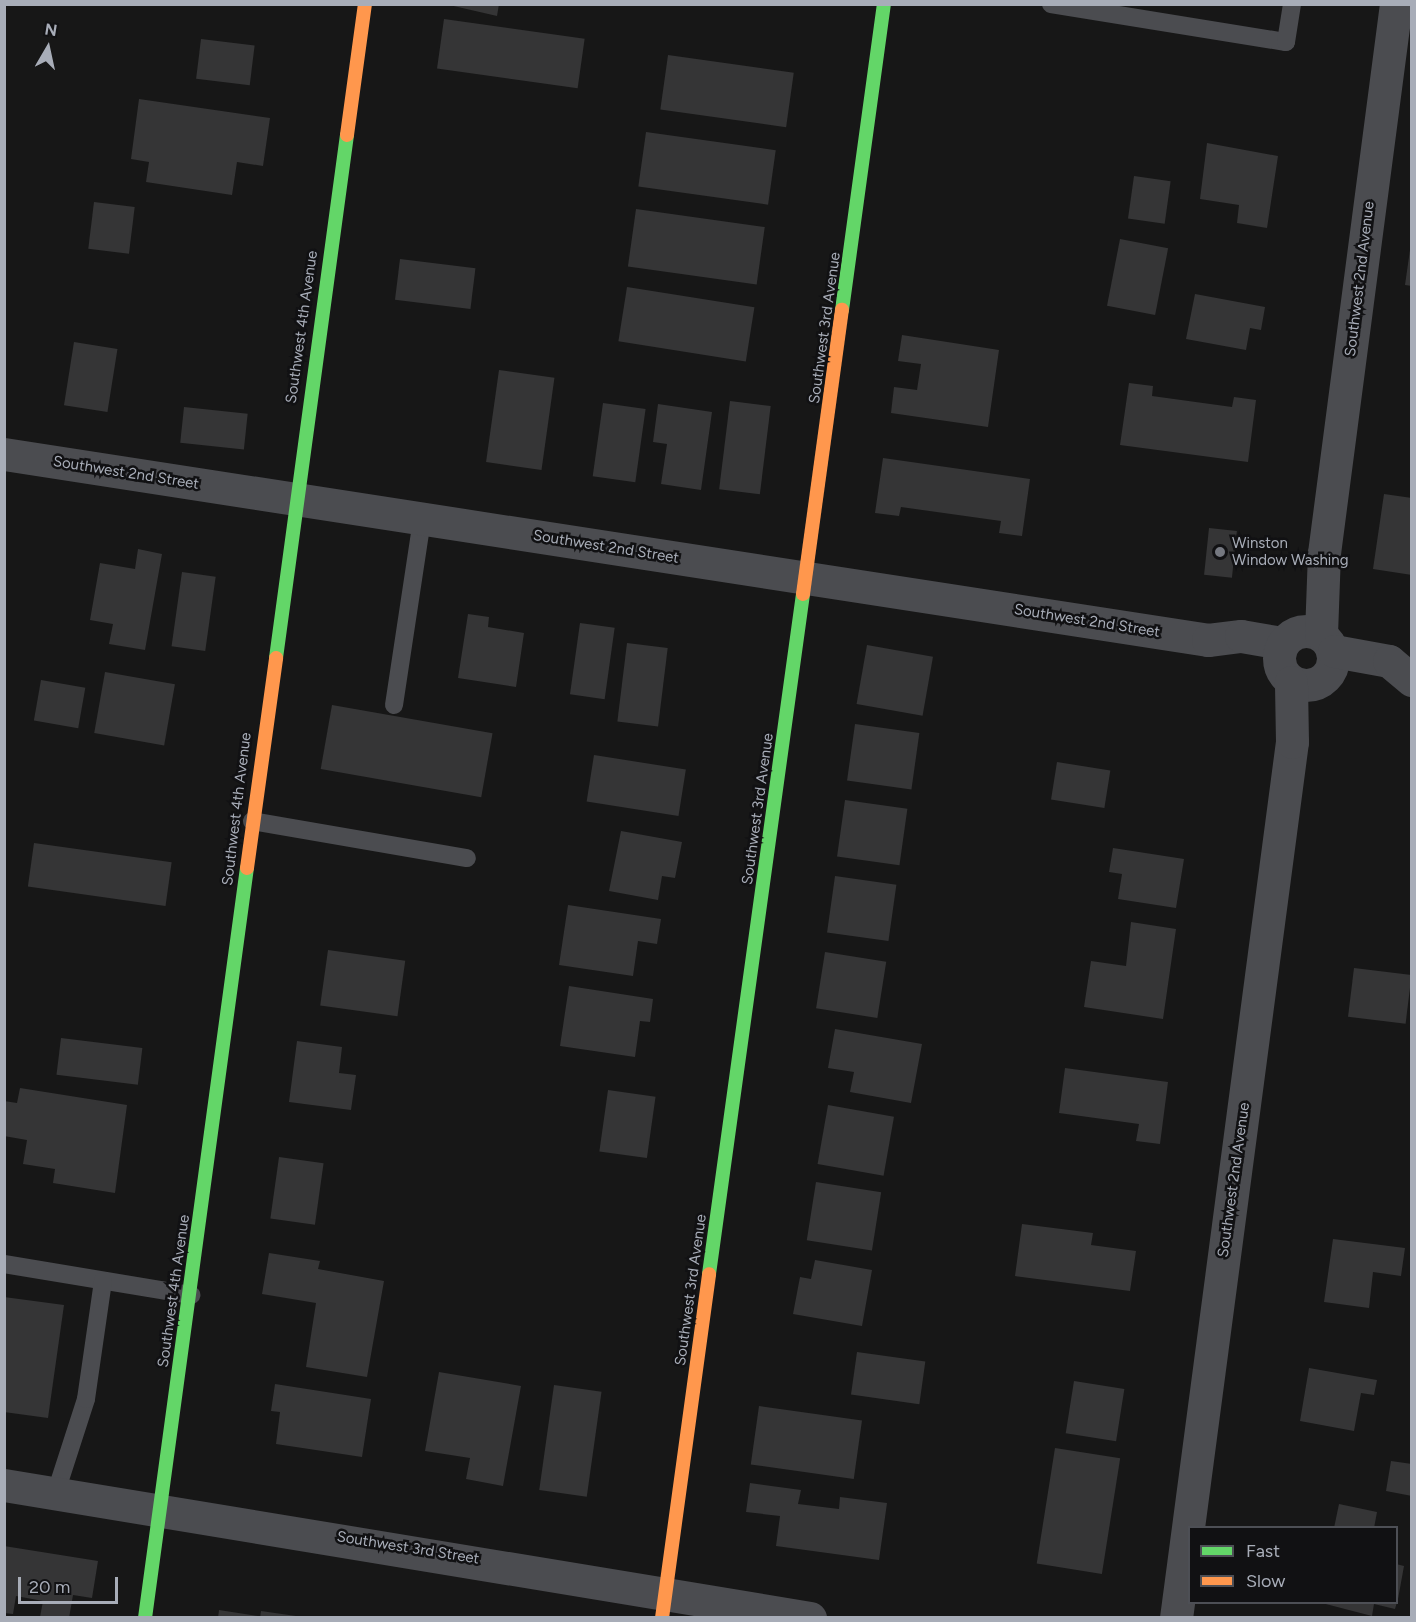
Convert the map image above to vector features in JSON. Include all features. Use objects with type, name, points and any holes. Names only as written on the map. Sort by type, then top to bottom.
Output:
[{"type":"street","name":"Southwest 4th Avenue","points":[[145,1617],[191,1295],[294,500],[365,4]]},
{"type":"street","name":"Southwest 3rd Avenue","points":[[664,1604],[808,577],[884,4]]},
{"type":"street","name":"Southwest 2nd Avenue","points":[[1188,1526],[1292,742],[1324,553],[1396,4]]},
{"type":"street","name":"Southwest 2nd Street","points":[[4,454],[1208,639],[1241,636],[1306,658],[1412,681]]},
{"type":"street","name":"Southwest 3rd Street","points":[[4,1485],[160,1508],[664,1604],[810,1617]]},
{"type":"street","name":"Southwest 2nd Avenue","points":[[1176,1617],[1188,1526]]},
{"type":"lane","points":[[1051,4],[1286,42],[1292,4]]},
{"type":"lane","points":[[394,705],[422,519]]},
{"type":"lane","points":[[252,821],[467,858]]},
{"type":"lane","points":[[4,1264],[191,1295]]},
{"type":"lane","points":[[56,1492],[86,1399],[103,1281]]},
{"type":"building","points":[[445,4],[499,4],[497,16]]},
{"type":"building","points":[[444,19],[585,39],[578,88],[437,69]]},
{"type":"building","points":[[201,39],[255,46],[250,85],[196,79]]},
{"type":"building","points":[[668,55],[794,73],[786,127],[660,109]]},
{"type":"building","points":[[139,99],[270,118],[263,166],[237,162],[232,195],[146,182],[149,162],[131,159]]},
{"type":"building","points":[[646,132],[776,150],[768,205],[638,186]]},
{"type":"building","points":[[1207,143],[1278,156],[1267,228],[1237,223],[1239,205],[1200,199]]},
{"type":"building","points":[[1134,176],[1171,181],[1165,224],[1128,219]]},
{"type":"building","points":[[94,202],[135,207],[129,254],[88,249]]},
{"type":"building","points":[[636,209],[765,227],[757,285],[628,266]]},
{"type":"building","points":[[1120,239],[1168,248],[1155,315],[1107,306]]},
{"type":"building","points":[[1410,250],[1412,250],[1412,286],[1405,285]]},
{"type":"building","points":[[400,259],[475,268],[470,309],[395,300]]},
{"type":"building","points":[[627,287],[754,307],[746,362],[618,341]]},
{"type":"building","points":[[1195,294],[1265,307],[1261,330],[1250,328],[1246,350],[1186,339]]},
{"type":"building","points":[[902,335],[999,350],[988,427],[891,413],[894,387],[917,390],[921,364],[898,361]]},
{"type":"building","points":[[74,342],[117,349],[107,412],[64,405]]},
{"type":"building","points":[[499,370],[554,378],[542,470],[486,462]]},
{"type":"building","points":[[1129,383],[1153,386],[1152,396],[1232,407],[1234,397],[1256,400],[1248,462],[1120,445]]},
{"type":"building","points":[[730,401],[771,406],[760,494],[719,489]]},
{"type":"building","points":[[603,403],[646,409],[635,482],[593,476]]},
{"type":"building","points":[[658,404],[712,412],[701,490],[661,484],[667,444],[653,442]]},
{"type":"building","points":[[184,407],[248,414],[244,449],[180,443]]},
{"type":"building","points":[[883,458],[1030,479],[1022,536],[999,533],[1001,521],[901,507],[899,516],[875,513]]},
{"type":"building","points":[[1384,494],[1412,498],[1412,575],[1373,569]]},
{"type":"building","name":"Winston Window Washing","points":[[1209,528],[1237,531],[1232,578],[1204,575]]},
{"type":"building","points":[[138,549],[162,554],[145,650],[109,644],[113,624],[90,620],[100,563],[135,569]]},
{"type":"building","points":[[182,572],[216,577],[205,651],[172,646]]},
{"type":"building","points":[[468,614],[489,617],[488,627],[524,633],[516,687],[458,678]]},
{"type":"building","points":[[580,623],[615,628],[605,699],[570,694]]},
{"type":"building","points":[[627,643],[668,648],[658,726],[617,721]]},
{"type":"building","points":[[867,645],[933,657],[923,716],[857,704]]},
{"type":"building","points":[[105,672],[175,684],[164,745],[94,733]]},
{"type":"building","points":[[41,680],[85,688],[78,728],[34,720]]},
{"type":"building","points":[[332,705],[493,733],[481,797],[321,769]]},
{"type":"building","points":[[855,724],[919,733],[911,789],[847,780]]},
{"type":"building","points":[[594,755],[686,770],[679,816],[587,801]]},
{"type":"building","points":[[1057,762],[1110,770],[1104,808],[1051,800]]},
{"type":"building","points":[[845,800],[907,809],[899,865],[837,856]]},
{"type":"building","points":[[621,831],[682,842],[675,878],[662,876],[658,900],[609,891]]},
{"type":"building","points":[[34,843],[172,862],[166,906],[28,887]]},
{"type":"building","points":[[1113,848],[1184,859],[1176,908],[1118,899],[1122,874],[1109,872]]},
{"type":"building","points":[[835,876],[896,885],[888,941],[827,932]]},
{"type":"building","points":[[568,905],[661,919],[657,944],[638,941],[633,976],[559,965]]},
{"type":"building","points":[[1131,922],[1176,929],[1163,1019],[1084,1007],[1091,961],[1126,966]]},
{"type":"building","points":[[328,950],[405,961],[397,1016],[320,1005]]},
{"type":"building","points":[[825,952],[886,962],[877,1018],[816,1008]]},
{"type":"building","points":[[1354,968],[1412,975],[1406,1024],[1348,1017]]},
{"type":"building","points":[[569,986],[653,999],[650,1022],[640,1021],[635,1057],[560,1046]]},
{"type":"building","points":[[835,1029],[922,1044],[911,1103],[850,1092],[854,1072],[828,1068]]},
{"type":"building","points":[[61,1038],[142,1048],[138,1085],[56,1075]]},
{"type":"building","points":[[297,1041],[342,1047],[339,1073],[356,1075],[351,1110],[289,1102]]},
{"type":"building","points":[[1065,1068],[1168,1082],[1160,1144],[1136,1141],[1139,1124],[1059,1113]]},
{"type":"building","points":[[20,1088],[127,1105],[115,1193],[53,1183],[55,1169],[23,1164],[27,1140],[4,1136],[4,1101],[17,1103]]},
{"type":"building","points":[[608,1090],[656,1097],[647,1158],[599,1151]]},
{"type":"building","points":[[828,1105],[894,1117],[884,1176],[818,1164]]},
{"type":"building","points":[[279,1157],[324,1163],[315,1225],[270,1218]]},
{"type":"building","points":[[816,1182],[881,1192],[872,1251],[807,1240]]},
{"type":"building","points":[[1022,1224],[1093,1233],[1091,1245],[1136,1251],[1130,1291],[1015,1276]]},
{"type":"building","points":[[1333,1239],[1405,1248],[1401,1276],[1373,1272],[1369,1308],[1324,1302]]},
{"type":"building","points":[[269,1253],[320,1261],[318,1269],[384,1281],[367,1377],[306,1367],[316,1303],[262,1294]]},
{"type":"building","points":[[815,1260],[872,1270],[862,1326],[793,1314],[800,1277],[811,1279]]},
{"type":"building","points":[[4,1297],[64,1305],[48,1418],[4,1412]]},
{"type":"building","points":[[857,1352],[925,1362],[919,1404],[851,1395]]},
{"type":"building","points":[[1309,1368],[1377,1380],[1374,1395],[1361,1393],[1354,1431],[1300,1421]]},
{"type":"building","points":[[439,1372],[521,1386],[503,1486],[466,1479],[470,1458],[425,1451]]},
{"type":"building","points":[[1074,1381],[1124,1389],[1116,1441],[1066,1433]]},
{"type":"building","points":[[275,1384],[371,1399],[362,1457],[276,1444],[280,1412],[271,1411]]},
{"type":"building","points":[[554,1385],[602,1392],[587,1497],[539,1490]]},
{"type":"building","points":[[759,1406],[862,1420],[854,1479],[751,1464]]},
{"type":"building","points":[[1055,1448],[1120,1458],[1102,1574],[1037,1564]]},
{"type":"building","points":[[1391,1461],[1412,1464],[1412,1496],[1386,1491]]},
{"type":"building","points":[[750,1483],[801,1490],[798,1504],[839,1509],[840,1497],[887,1503],[879,1560],[776,1546],[780,1516],[746,1512]]},
{"type":"building","points":[[1339,1504],[1377,1512],[1374,1526],[1334,1526]]},
{"type":"building","points":[[4,1546],[98,1561],[92,1598],[73,1595],[69,1618],[40,1617],[43,1601],[16,1596],[13,1614],[4,1613]]},
{"type":"building","points":[[1398,1564],[1404,1566],[1398,1599]]},
{"type":"building","points":[[1326,1604],[1374,1604],[1372,1616]]},
{"type":"building","points":[[1374,1604],[1396,1604],[1395,1609]]},
{"type":"building","points":[[219,1610],[258,1616],[258,1618],[218,1618]]},
{"type":"building","points":[[261,1611],[296,1616],[296,1618],[260,1618]]},
{"type":"traffic: fast","points":[[842,310],[884,4]]},
{"type":"traffic: fast","points":[[276,658],[347,135]]},
{"type":"traffic: fast","points":[[709,1274],[803,594]]},
{"type":"traffic: fast","points":[[145,1618],[247,868]]},
{"type":"traffic: slow","points":[[347,135],[365,4]]},
{"type":"traffic: slow","points":[[803,594],[842,310]]},
{"type":"traffic: slow","points":[[247,868],[276,658]]},
{"type":"traffic: slow","points":[[662,1618],[709,1274]]},
{"type":"place","name":"Winston Window Washing","points":[[1220,552]]}]
